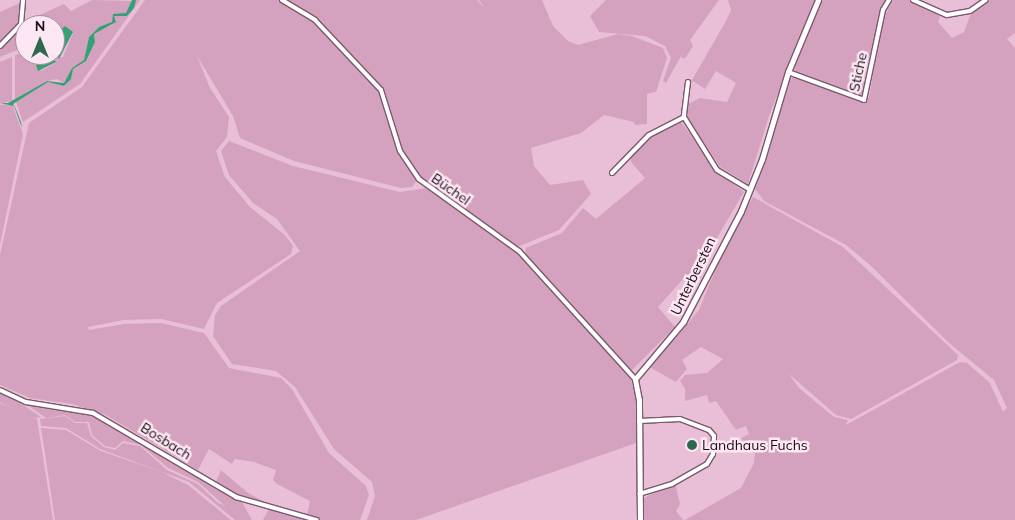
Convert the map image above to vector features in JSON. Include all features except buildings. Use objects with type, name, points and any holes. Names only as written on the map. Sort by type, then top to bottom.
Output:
[{"type":"street","points":[[0,46],[20,24],[23,0]]},
{"type":"street","name":"Büchel","points":[[282,0],[315,20],[381,90],[400,151],[419,179],[519,251],[635,379]]},
{"type":"street","name":"Unterbersten","points":[[635,379],[640,368],[683,322],[750,190],[788,72],[818,0]]},
{"type":"street","name":"Stiche","points":[[788,72],[864,100],[883,10],[889,0]]},
{"type":"street","points":[[913,0],[947,15],[970,11],[986,0]]},
{"type":"street","points":[[688,82],[684,117],[717,170],[750,190]]},
{"type":"street","points":[[612,173],[649,135],[684,117]]},
{"type":"street","points":[[635,379],[639,421],[640,520]]},
{"type":"street","name":"Bosbach","points":[[0,390],[26,402],[93,413],[236,497],[317,520]]},
{"type":"street","points":[[639,421],[680,419],[709,430],[714,436],[713,454],[707,464],[672,484],[640,494]]},
{"type":"shaded area","points":[[92,0],[133,1],[126,14],[113,14],[113,22],[99,27],[89,37],[84,60],[72,68],[64,83],[57,79],[47,81],[15,99],[15,65],[36,65],[41,71],[52,65],[65,65],[65,52],[73,33],[65,26],[65,15],[40,15],[64,4],[71,11]]},
{"type":"shaded area","points":[[132,0],[136,0],[134,8],[127,16],[114,16],[116,22],[94,34],[95,42],[86,61],[73,69],[71,79],[64,86],[48,82],[13,104],[15,107],[21,122],[22,128],[14,106],[0,103],[8,103],[47,81],[64,83],[72,68],[84,60],[89,37],[99,27],[112,22],[113,14],[126,13]]},
{"type":"shaded area","points":[[136,0],[140,0],[80,84],[23,122],[16,102],[48,82],[65,86],[73,69],[86,61],[95,42],[94,33],[112,25],[114,16],[127,16]]},
{"type":"shaded area","points":[[145,0],[280,0],[321,27],[382,94],[398,152],[417,180],[412,187],[401,188],[294,161],[240,138],[233,116],[197,56],[210,88],[229,117],[227,137],[216,151],[225,177],[250,207],[285,235],[293,246],[291,254],[217,303],[204,329],[161,319],[124,320],[88,327],[89,330],[124,324],[161,323],[204,333],[229,368],[281,378],[292,389],[329,453],[366,486],[369,495],[360,520],[322,520],[307,515],[310,501],[277,484],[273,480],[276,470],[254,462],[235,459],[232,464],[209,449],[198,470],[106,415],[72,404],[30,398],[0,385],[0,255],[29,123],[82,87]]},
{"type":"shaded area","points":[[286,0],[477,0],[485,8],[479,0],[542,0],[553,26],[568,41],[578,45],[618,34],[632,36],[663,48],[667,58],[656,92],[647,94],[647,124],[635,125],[634,122],[604,115],[581,133],[531,148],[534,166],[550,185],[583,180],[591,194],[559,230],[517,247],[421,180],[401,150],[385,92],[323,25]]},
{"type":"shaded area","points":[[606,0],[719,0],[690,40],[693,46],[686,57],[683,59],[681,56],[666,83],[663,81],[671,58],[665,46],[645,36],[599,32],[590,16]]},
{"type":"shaded area","points":[[728,0],[815,0],[769,116],[748,184],[720,167],[686,116],[686,105],[700,98],[727,102],[736,83],[716,71],[705,89],[693,81],[688,87],[726,21],[731,10]]},
{"type":"shaded area","points":[[821,0],[886,0],[862,97],[796,72],[794,68]]},
{"type":"shaded area","points":[[893,0],[909,0],[940,16],[938,22],[952,38],[964,32],[971,13],[990,0],[1015,0],[1015,33],[1007,39],[1015,48],[1015,520],[685,520],[741,488],[754,463],[755,452],[741,438],[749,434],[746,426],[736,430],[716,401],[709,403],[707,395],[685,401],[685,389],[680,381],[685,375],[707,373],[723,359],[701,347],[682,360],[687,369],[676,382],[646,365],[676,338],[699,310],[725,246],[753,197],[843,247],[958,355],[957,360],[851,419],[836,415],[789,374],[799,388],[834,417],[848,420],[846,425],[960,362],[967,363],[990,383],[1003,412],[1007,408],[994,380],[949,343],[869,264],[846,245],[764,201],[755,189],[788,81],[794,77],[865,102],[869,96],[883,19]]},
{"type":"shaded area","points":[[22,2],[20,15],[15,15],[15,27],[0,42],[0,12]]},
{"type":"shaded area","points":[[65,26],[73,32],[65,47]]},
{"type":"shaded area","points":[[15,33],[15,51],[0,57],[0,49]]},
{"type":"shaded area","points":[[12,57],[12,101],[0,103],[0,62]]},
{"type":"shaded area","points":[[36,65],[50,65],[38,71]]},
{"type":"shaded area","points":[[12,104],[23,134],[0,245],[0,105]]},
{"type":"shaded area","points":[[680,120],[716,171],[744,192],[711,248],[695,289],[684,278],[658,307],[675,327],[630,372],[525,255],[526,248],[562,233],[583,208],[596,219],[645,178],[631,162],[631,154],[658,131]]},
{"type":"shaded area","points":[[229,141],[293,166],[400,192],[427,188],[517,252],[631,379],[636,399],[638,520],[636,443],[416,520],[367,520],[375,496],[372,482],[334,449],[295,387],[276,371],[232,364],[213,336],[215,315],[221,306],[300,251],[277,219],[253,203],[229,175],[221,151]]},
{"type":"shaded area","points":[[0,393],[41,417],[32,419],[0,402]]},
{"type":"shaded area","points":[[0,403],[37,419],[53,520],[0,520]]},
{"type":"shaded area","points":[[26,404],[72,410],[103,420],[241,500],[252,520],[235,520],[189,482],[100,449],[66,428],[41,426],[40,419],[65,416],[75,423],[87,423],[91,436],[104,447],[115,450],[123,443],[140,446],[167,470],[198,484],[217,502],[225,506],[198,482],[168,468],[141,445],[123,441],[115,448],[105,446],[92,435],[89,422],[75,422],[65,415],[46,418]]},
{"type":"shaded area","points":[[41,428],[66,430],[101,451],[162,472],[188,485],[231,520],[55,520]]},
{"type":"shaded area","points":[[221,470],[248,493],[267,503],[238,495],[216,482]]},
{"type":"shaded area","points":[[675,483],[680,504],[676,511],[683,520],[642,520],[644,498]]},
{"type":"shaded area","points":[[270,507],[300,517],[310,520],[263,520]]},
{"type":"place","name":"Landhaus Fuchs","points":[[692,445]]}]
